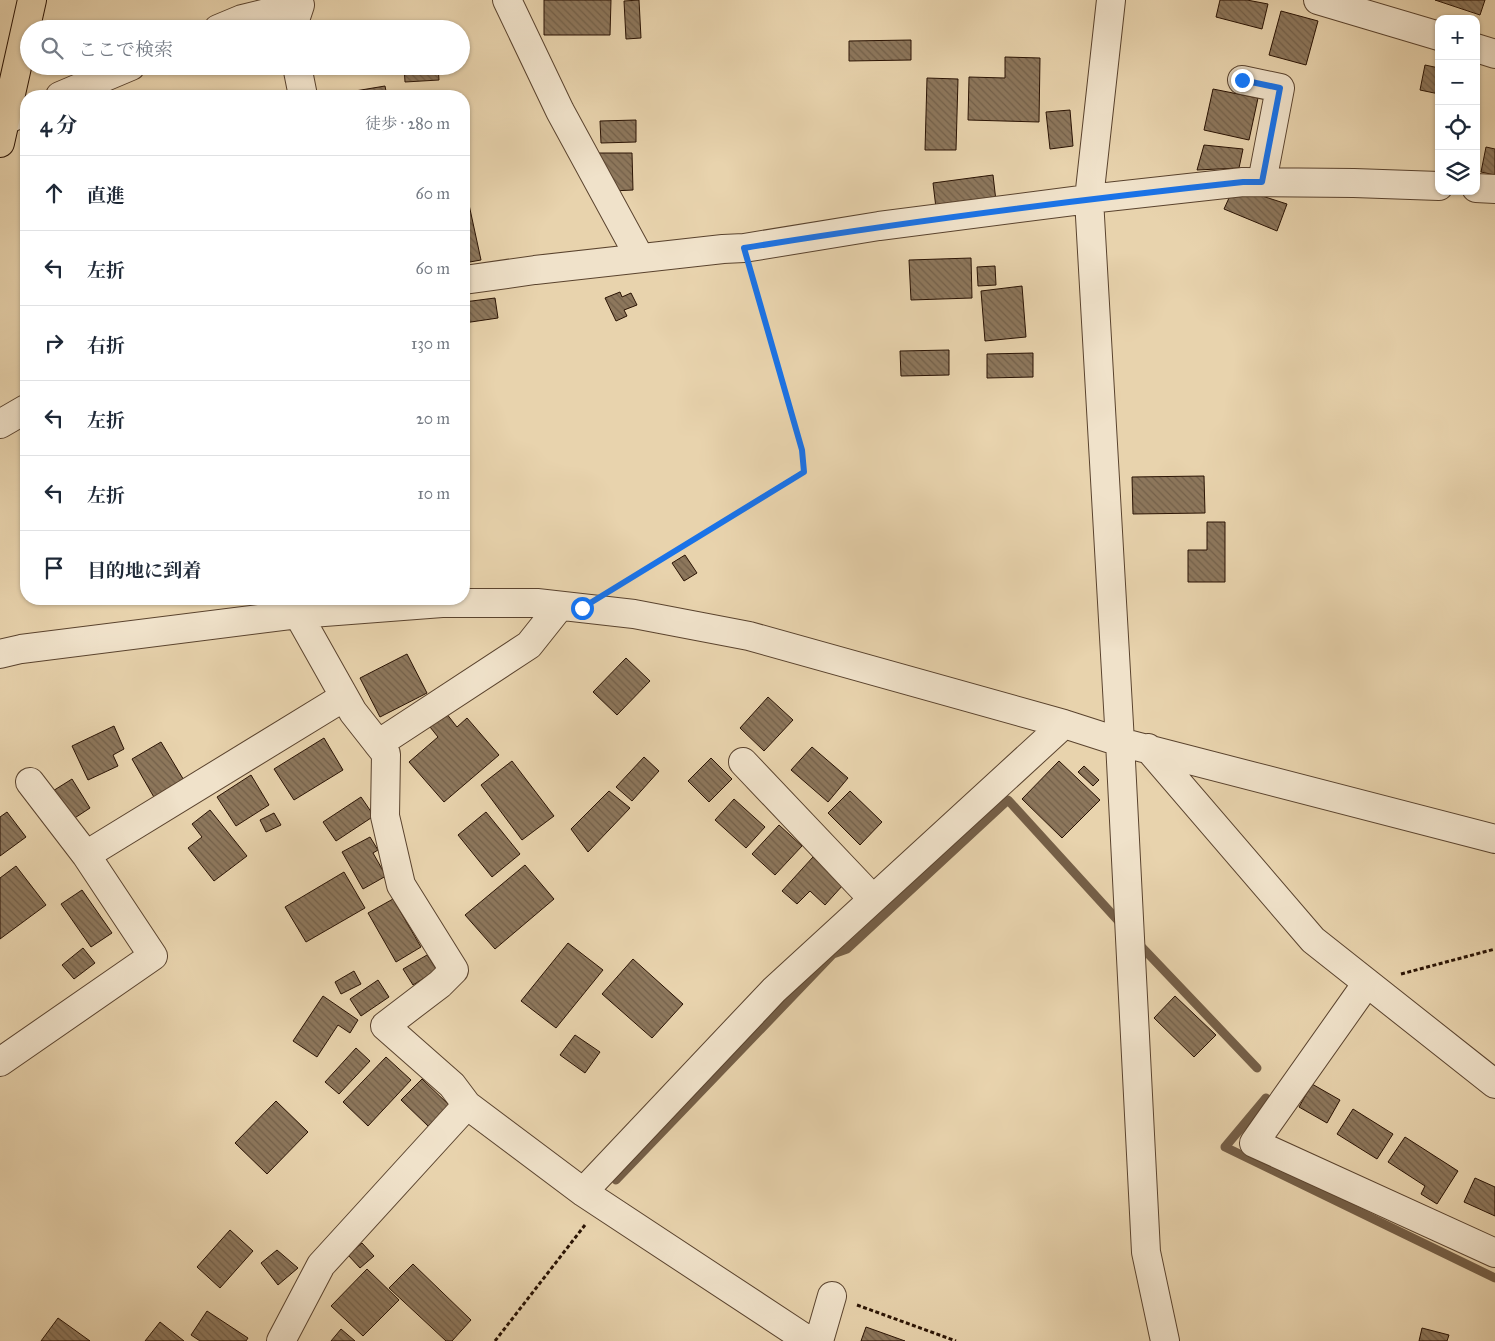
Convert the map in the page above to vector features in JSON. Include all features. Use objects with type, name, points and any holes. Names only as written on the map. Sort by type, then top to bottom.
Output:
[{"type":"main road","points":[[29,20],[32,0]]},
{"type":"main road","points":[[11,124],[20,71]]},
{"type":"street","points":[[506,0],[560,111],[640,258]]},
{"type":"street","points":[[1111,0],[1089,199],[1120,742],[1146,1252],[1165,1341]]},
{"type":"street","points":[[1318,0],[1435,35]]},
{"type":"street","points":[[240,20],[299,11]]},
{"type":"street","points":[[1480,49],[1495,54]]},
{"type":"street","points":[[74,90],[109,75]]},
{"type":"street","points":[[299,75],[302,90]]},
{"type":"street","points":[[1242,80],[1280,88],[1262,182]]},
{"type":"street","points":[[470,279],[640,258],[744,248],[880,226],[1089,199],[1243,182],[1435,186]]},
{"type":"street","points":[[1480,188],[1495,189]]},
{"type":"street","points":[[0,424],[20,412]]},
{"type":"street","points":[[470,603],[536,603],[634,614],[749,636],[1064,724],[1120,742],[1495,839]]},
{"type":"street","points":[[0,654],[21,649],[294,606],[343,605]]},
{"type":"street","points":[[294,606],[353,712],[386,754],[385,816],[401,885],[454,970],[440,984],[385,1026],[452,1085],[467,1105],[592,1198],[809,1341]]},
{"type":"street","points":[[378,744],[529,645],[571,607]]},
{"type":"street","points":[[86,855],[344,696]]},
{"type":"street","points":[[592,1198],[774,990],[1064,724]]},
{"type":"street","points":[[1148,748],[1313,940],[1495,1084]]},
{"type":"street","points":[[743,762],[755,790],[873,899]]},
{"type":"street","points":[[0,1062],[153,956],[86,855],[30,782]]},
{"type":"street","points":[[1367,983],[1254,1143],[1495,1253]]},
{"type":"street","points":[[281,1341],[321,1265],[467,1105]]},
{"type":"street","points":[[819,1341],[832,1296]]},
{"type":"path","points":[[571,607],[804,472],[802,450],[744,248]]},
{"type":"path","points":[[1367,983],[1495,949]]},
{"type":"path","points":[[495,1341],[592,1198]]},
{"type":"path","points":[[832,1296],[956,1341]]},
{"type":"building","points":[[544,0],[611,0],[610,35],[544,35]]},
{"type":"building","points":[[639,0],[641,38],[626,39],[624,1]]},
{"type":"building","points":[[1220,0],[1247,0],[1268,4],[1262,29],[1216,17]]},
{"type":"building","points":[[1435,0],[1485,0],[1480,15]]},
{"type":"building","points":[[1281,11],[1318,21],[1306,65],[1269,55]]},
{"type":"building","points":[[911,40],[911,60],[849,61],[849,41]]},
{"type":"building","points":[[1005,57],[1040,58],[1039,122],[968,120],[969,77],[1005,78]]},
{"type":"building","points":[[1425,65],[1435,67],[1435,93],[1420,90]]},
{"type":"building","points":[[405,75],[439,75],[439,80],[405,82]]},
{"type":"building","points":[[927,78],[958,79],[956,150],[925,150]]},
{"type":"building","points":[[385,86],[386,90],[361,90]]},
{"type":"building","points":[[1213,89],[1258,98],[1249,140],[1204,130]]},
{"type":"building","points":[[1070,110],[1073,146],[1050,149],[1046,112]]},
{"type":"building","points":[[636,120],[636,142],[601,143],[600,121]]},
{"type":"building","points":[[1204,145],[1243,149],[1239,168],[1197,170]]},
{"type":"building","points":[[1486,147],[1495,149],[1495,175],[1481,172]]},
{"type":"building","points":[[596,153],[632,153],[633,190],[612,191]]},
{"type":"building","points":[[993,175],[996,201],[936,208],[933,183]]},
{"type":"building","points":[[1234,187],[1287,204],[1277,231],[1224,209]]},
{"type":"building","points":[[470,209],[481,260],[470,262]]},
{"type":"building","points":[[971,258],[972,298],[911,300],[909,260]]},
{"type":"building","points":[[995,266],[996,285],[978,286],[977,267]]},
{"type":"building","points":[[1022,286],[1026,337],[985,341],[981,291]]},
{"type":"building","points":[[620,292],[622,297],[631,293],[637,305],[624,310],[627,316],[616,321],[605,298]]},
{"type":"building","points":[[495,298],[498,318],[470,322],[470,301]]},
{"type":"building","points":[[949,350],[949,375],[901,376],[900,351]]},
{"type":"building","points":[[1033,353],[1033,377],[987,378],[987,354]]},
{"type":"building","points":[[1204,476],[1205,513],[1133,514],[1132,477]]},
{"type":"building","points":[[1207,522],[1225,522],[1225,582],[1188,582],[1188,550],[1207,550]]},
{"type":"building","points":[[685,555],[697,573],[684,581],[672,563]]},
{"type":"building","points":[[407,654],[427,693],[380,717],[360,678]]},
{"type":"building","points":[[626,658],[650,681],[617,715],[593,692]]},
{"type":"building","points":[[768,697],[793,720],[764,751],[740,728]]},
{"type":"building","points":[[446,713],[457,727],[467,718],[499,755],[444,802],[409,762],[438,737],[430,727]]},
{"type":"building","points":[[114,726],[124,749],[113,755],[118,766],[88,780],[72,746]]},
{"type":"building","points":[[324,738],[343,770],[294,800],[274,769]]},
{"type":"building","points":[[161,742],[185,782],[155,799],[132,759]]},
{"type":"building","points":[[812,747],[848,778],[828,802],[791,770]]},
{"type":"building","points":[[644,757],[659,771],[632,801],[616,787]]},
{"type":"building","points":[[711,758],[732,779],[709,802],[688,781]]},
{"type":"building","points":[[512,761],[554,816],[522,840],[481,785]]},
{"type":"building","points":[[1059,761],[1100,800],[1062,838],[1022,799]]},
{"type":"building","points":[[1084,766],[1099,780],[1093,786],[1078,772]]},
{"type":"building","points":[[251,775],[269,805],[236,826],[217,797]]},
{"type":"building","points":[[72,779],[90,808],[67,823],[48,794]]},
{"type":"building","points":[[609,791],[630,808],[588,852],[571,829]]},
{"type":"building","points":[[850,791],[882,822],[860,845],[828,813]]},
{"type":"building","points":[[361,797],[374,816],[336,841],[323,822]]},
{"type":"building","points":[[734,799],[765,827],[746,848],[715,820]]},
{"type":"building","points":[[210,810],[247,856],[214,881],[188,848],[202,837],[192,824]]},
{"type":"building","points":[[7,812],[26,837],[0,856],[0,817]]},
{"type":"building","points":[[486,812],[520,854],[492,877],[458,835]]},
{"type":"building","points":[[274,813],[281,825],[266,832],[260,820]]},
{"type":"building","points":[[779,825],[802,846],[775,875],[752,854]]},
{"type":"building","points":[[370,837],[378,850],[373,853],[386,876],[363,889],[342,852]]},
{"type":"building","points":[[813,857],[843,885],[825,905],[810,891],[797,904],[782,891]]},
{"type":"building","points":[[525,865],[554,899],[495,949],[465,915]]},
{"type":"building","points":[[16,866],[46,905],[0,939],[0,878]]},
{"type":"building","points":[[344,872],[365,908],[306,942],[285,907]]},
{"type":"building","points":[[82,890],[112,933],[91,947],[61,904]]},
{"type":"building","points":[[393,899],[421,947],[396,962],[368,913]]},
{"type":"building","points":[[568,943],[603,970],[556,1028],[521,1001]]},
{"type":"building","points":[[83,948],[95,963],[74,979],[62,965]]},
{"type":"building","points":[[427,955],[437,970],[413,985],[403,969]]},
{"type":"building","points":[[633,959],[683,1004],[652,1038],[602,994]]},
{"type":"building","points":[[354,971],[361,984],[341,994],[335,982]]},
{"type":"building","points":[[378,980],[389,997],[361,1016],[350,999]]},
{"type":"building","points":[[323,996],[358,1020],[350,1033],[338,1025],[317,1057],[293,1041]]},
{"type":"building","points":[[1175,996],[1216,1035],[1194,1057],[1154,1018]]},
{"type":"building","points":[[575,1035],[600,1052],[585,1073],[560,1055]]},
{"type":"building","points":[[356,1048],[370,1061],[339,1094],[325,1082]]},
{"type":"building","points":[[386,1057],[411,1080],[368,1126],[343,1102]]},
{"type":"building","points":[[422,1079],[449,1105],[428,1126],[401,1100]]},
{"type":"building","points":[[1312,1084],[1340,1100],[1327,1123],[1299,1107]]},
{"type":"building","points":[[276,1101],[308,1132],[267,1174],[235,1143]]},
{"type":"building","points":[[1353,1109],[1393,1134],[1377,1159],[1337,1134]]},
{"type":"building","points":[[1405,1137],[1458,1171],[1437,1204],[1421,1194],[1425,1186],[1388,1162]]},
{"type":"building","points":[[1475,1178],[1495,1187],[1495,1216],[1464,1202]]},
{"type":"building","points":[[230,1230],[253,1251],[220,1288],[197,1267]]},
{"type":"building","points":[[362,1243],[374,1256],[360,1268],[348,1255]]},
{"type":"building","points":[[277,1250],[298,1268],[278,1285],[261,1263]]},
{"type":"building","points":[[413,1264],[471,1320],[452,1341],[446,1341],[389,1288]]},
{"type":"building","points":[[367,1269],[399,1300],[363,1336],[331,1306]]},
{"type":"building","points":[[207,1311],[248,1338],[246,1341],[200,1341],[191,1335]]},
{"type":"building","points":[[58,1318],[90,1341],[41,1341]]},
{"type":"building","points":[[160,1322],[184,1341],[145,1341]]},
{"type":"building","points":[[866,1327],[905,1341],[861,1341]]},
{"type":"building","points":[[1422,1328],[1449,1335],[1447,1341],[1419,1341]]},
{"type":"building","points":[[341,1329],[355,1341],[331,1341]]},
{"type":"waterway","points":[[616,1180],[833,954],[847,949],[1008,800],[1123,926]]},
{"type":"waterway","points":[[1136,941],[1257,1068]]},
{"type":"waterway","points":[[1266,1098],[1225,1147],[1495,1278]]},
{"type":"route","points":[[582,608],[804,472],[802,450],[744,248],[880,226],[1089,199],[1243,182],[1262,182],[1280,88],[1242,80]]}]
